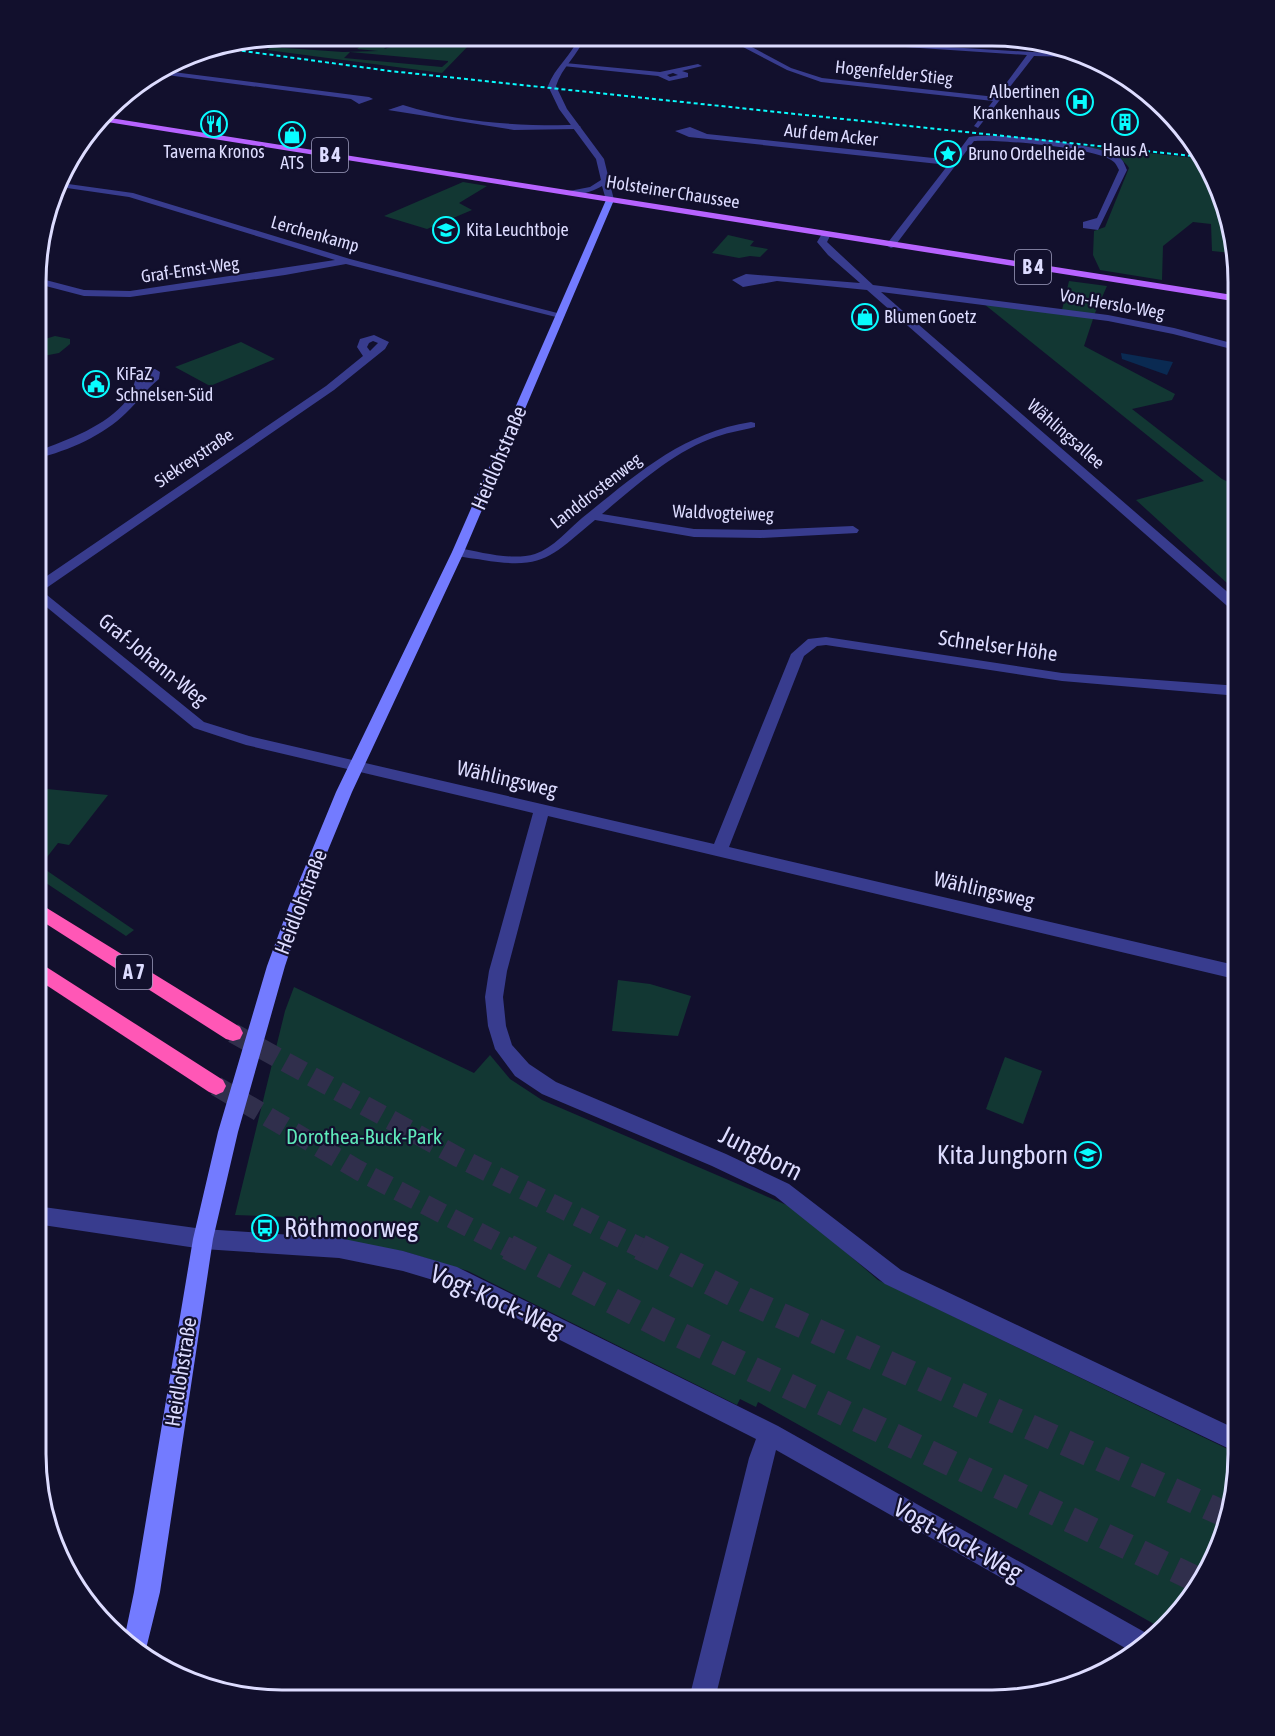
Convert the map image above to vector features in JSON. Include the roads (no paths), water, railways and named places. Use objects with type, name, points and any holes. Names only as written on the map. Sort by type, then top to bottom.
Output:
[{"type":"highway","name":"A 7","points":[[46,915],[232,1033]]},
{"type":"highway","name":"A 7","points":[[46,975],[216,1086]]},
{"type":"main road","name":"Holsteiner Chaussee","points":[[112,120],[1228,296]]},
{"type":"main road","name":"Heidlohstraße","points":[[137,1639],[147,1592],[203,1239],[228,1131],[276,966],[297,906],[355,766],[458,552],[610,200]]},
{"type":"street","points":[[578,46],[552,86],[563,109],[600,159],[610,200]]},
{"type":"street","name":"Hogenfelder Stieg","points":[[744,46],[789,69],[821,80],[997,99]]},
{"type":"street","points":[[904,46],[1055,56]]},
{"type":"street","points":[[978,126],[1031,55]]},
{"type":"street","points":[[565,65],[660,74],[698,66]]},
{"type":"street","points":[[660,74],[669,79],[685,75],[674,71]]},
{"type":"street","points":[[172,74],[352,98]]},
{"type":"street","points":[[418,113],[514,128],[577,127]]},
{"type":"street","name":"Auf dem Acker","points":[[705,136],[954,163]]},
{"type":"street","points":[[891,245],[972,139],[1074,147],[1100,153],[1119,161],[1123,170],[1100,220]]},
{"type":"street","points":[[568,192],[592,189],[606,181]]},
{"type":"street","name":"Lerchenkamp","points":[[67,186],[130,195],[347,261],[560,315]]},
{"type":"street","name":"Wählingsallee","points":[[826,234],[822,242],[831,253],[1228,599]]},
{"type":"street","name":"Graf-Ernst-Weg","points":[[46,284],[83,295],[128,295],[313,269],[347,261]]},
{"type":"street","points":[[777,278],[870,287]]},
{"type":"street","name":"Von-Herslo-Weg","points":[[870,287],[1108,318],[1174,331],[1228,345]]},
{"type":"street","name":"Siekreystraße","points":[[46,583],[330,388],[369,356]]},
{"type":"street","points":[[46,452],[102,426],[128,406],[138,391]]},
{"type":"street","name":"Landdrostenweg","points":[[458,552],[519,559],[536,558],[550,550],[635,482],[688,446],[717,430],[751,424]]},
{"type":"street","name":"Waldvogteiweg","points":[[592,516],[694,533],[762,534],[853,530]]},
{"type":"street","name":"Graf-Johann-Weg","points":[[46,601],[199,725],[246,741],[355,766]]},
{"type":"street","name":"Schnelser Höhe","points":[[719,851],[798,654],[813,642],[826,641],[1062,677],[1228,690]]},
{"type":"street","name":"Wählingsweg","points":[[355,766],[1228,970]]},
{"type":"street","name":"Jungborn","points":[[541,811],[498,971],[494,998],[497,1026],[504,1048],[522,1070],[549,1088],[719,1160],[782,1190],[893,1277],[1228,1437]]},
{"type":"street","points":[[46,1216],[203,1239]]},
{"type":"street","name":"Vogt-Kock-Weg","points":[[203,1239],[339,1248],[403,1261],[457,1277],[770,1434],[1136,1641]]},
{"type":"street","points":[[704,1690],[761,1458],[770,1434]]},
{"type":"water","points":[[1121,353],[1173,362],[1167,375],[1122,359]]},
{"type":"tunnel","points":[[233,1033],[458,1157],[643,1249]]},
{"type":"tunnel","points":[[216,1086],[358,1170],[511,1249]]},
{"type":"tunnel","points":[[508,1247],[663,1327],[1193,1578]]},
{"type":"tunnel","points":[[640,1247],[746,1300],[1220,1512]]},
{"type":"railway","points":[[240,51],[390,71],[1191,156]]},
{"type":"place","name":"Albertinen Krankenhaus","points":[[1080,102]]},
{"type":"place","name":"Haus A","points":[[1125,122]]},
{"type":"place","name":"Taverna Kronos","points":[[214,124]]},
{"type":"place","name":"ATS","points":[[292,135]]},
{"type":"place","name":"Bruno Ordelheide","points":[[948,154]]},
{"type":"place","name":"Kita Leuchtboje","points":[[446,230]]},
{"type":"place","name":"Blumen Goetz","points":[[865,317]]},
{"type":"place","name":"KiFaZ Schnelsen-Süd","points":[[96,384]]},
{"type":"place","name":"Kita Jungborn","points":[[1088,1155]]},
{"type":"place","name":"Röthmoorweg","points":[[265,1228]]},
{"type":"park label","name":"Dorothea-Buck-Park","points":[[364,1137]]}]
